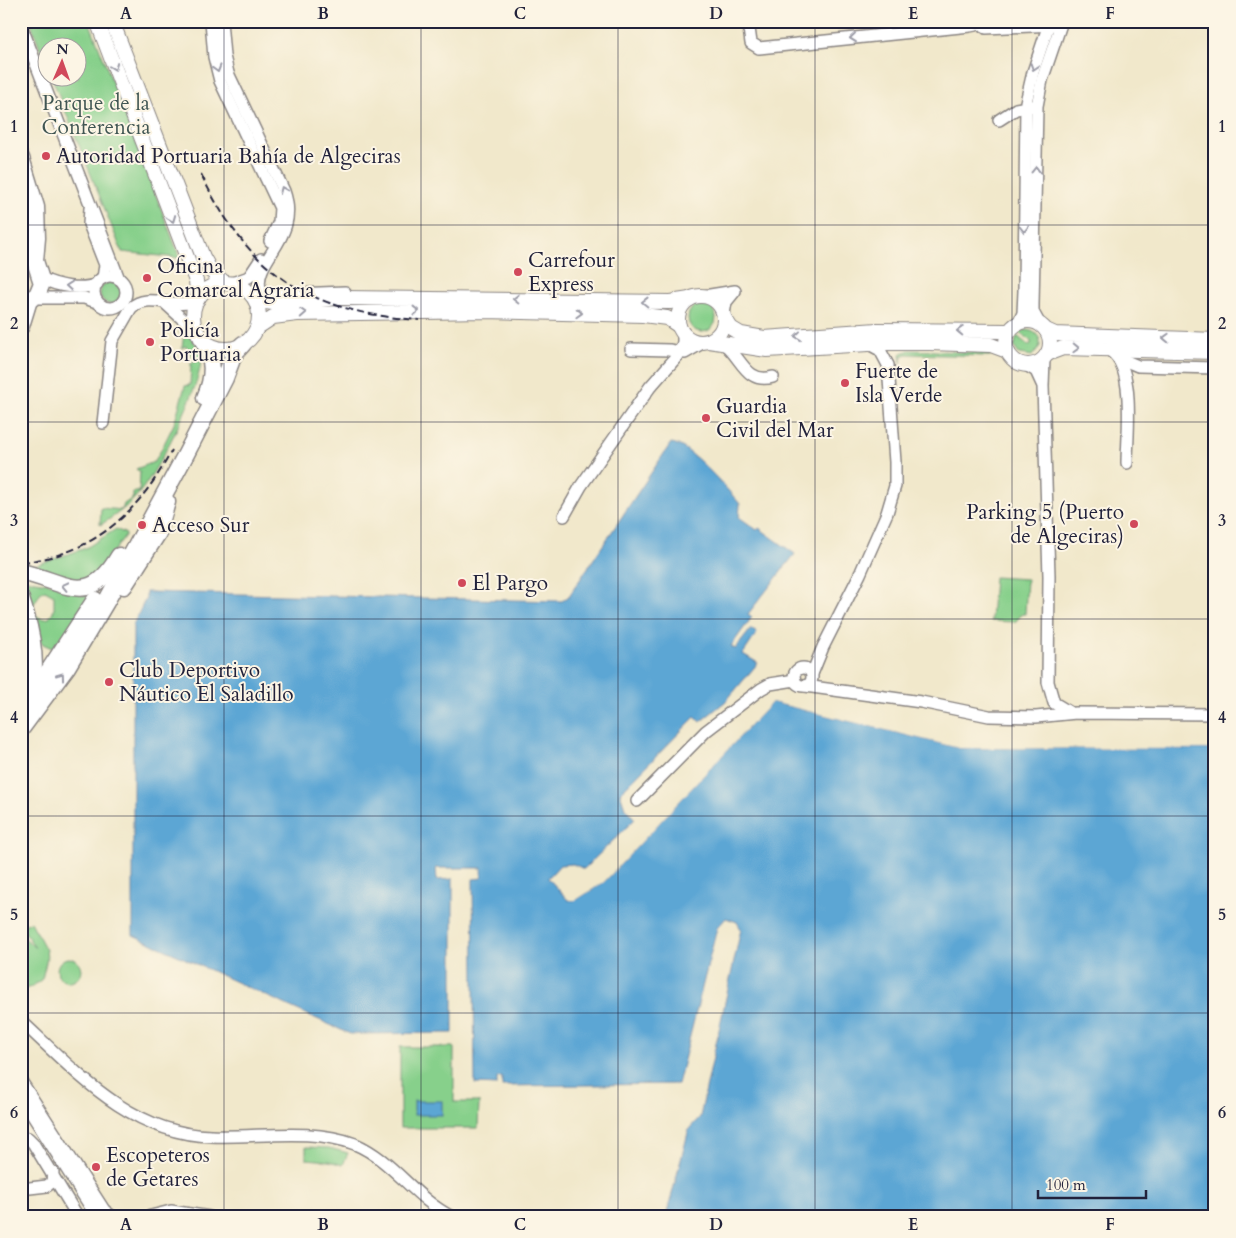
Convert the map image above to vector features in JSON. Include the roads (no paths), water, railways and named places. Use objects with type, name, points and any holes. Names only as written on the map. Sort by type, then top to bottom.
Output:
[{"type":"highway","points":[[21,158],[36,207],[37,238],[35,260],[39,274],[40,291],[28,300],[21,326]]},
{"type":"highway","points":[[21,169],[29,199],[33,233],[28,250],[21,259]]},
{"type":"highway","points":[[21,263],[30,265],[39,274]]},
{"type":"highway","points":[[21,714],[107,581],[108,574],[159,486],[210,386],[213,374],[211,356],[201,336]]},
{"type":"highway","points":[[30,636],[33,645],[40,651],[53,656],[60,655],[79,642],[172,482],[225,378],[234,354],[243,344]]},
{"type":"highway","points":[[88,634],[142,561],[162,526],[172,482]]},
{"type":"highway","points":[[140,540],[142,561]]},
{"type":"highway","points":[[21,572],[64,586],[78,588],[95,584],[108,574]]},
{"type":"highway","points":[[21,729],[68,667],[108,595]]},
{"type":"highway","points":[[21,599],[34,661],[33,683],[21,714]]},
{"type":"main road","points":[[97,21],[196,281],[197,300],[193,318],[201,336],[220,348],[232,348],[243,344],[252,337],[258,327],[260,314],[254,297]]},
{"type":"main road","points":[[112,21],[203,257],[211,271],[229,283],[244,288],[262,302],[275,303],[340,298],[493,298],[670,302],[704,296],[717,301],[731,328],[741,334],[764,338],[877,330],[995,332],[1029,320],[1055,334],[1215,340]]},
{"type":"main road","points":[[197,300],[211,286],[229,283]]},
{"type":"main road","points":[[681,329],[680,310],[690,299]]},
{"type":"main road","points":[[258,327],[273,317],[297,314],[466,311],[643,315],[667,318],[694,341],[767,350],[867,344],[982,344],[997,346],[1007,351],[1017,362],[1026,365],[1036,363],[1063,348],[1215,352]]},
{"type":"main road","points":[[706,341],[720,332],[725,316]]},
{"type":"main road","points":[[1007,351],[1005,342],[1014,326]]},
{"type":"main road","points":[[1042,326],[1050,344],[1046,356]]},
{"type":"street","points":[[211,21],[215,66],[220,81],[280,208],[277,228],[255,270],[244,280],[229,283]]},
{"type":"street","points":[[221,21],[224,56],[228,73],[284,191],[289,210],[286,227],[260,278],[260,289],[268,295],[343,292],[374,298]]},
{"type":"street","points":[[748,21],[751,43],[759,48],[936,25],[1055,25]]},
{"type":"street","points":[[970,26],[996,21]]},
{"type":"street","points":[[21,25],[119,279],[126,289],[126,298],[121,304],[109,308],[84,298],[28,300]]},
{"type":"street","points":[[1014,326],[1023,313],[1033,72],[1055,25]]},
{"type":"street","points":[[1042,326],[1033,312],[1032,305],[1031,107],[1042,80],[1055,25]]},
{"type":"street","points":[[999,120],[1016,109],[1031,107]]},
{"type":"street","points":[[86,195],[90,208],[90,224],[105,265],[94,292],[97,302]]},
{"type":"street","points":[[39,274],[57,285],[90,287],[111,276],[119,279]]},
{"type":"street","points":[[704,296],[740,290],[726,302],[725,316]]},
{"type":"street","points":[[103,423],[114,336],[135,304],[151,300],[166,304],[189,304],[197,300]]},
{"type":"street","points":[[166,304],[201,336]]},
{"type":"street","points":[[564,516],[582,486],[650,386],[680,353],[684,342],[681,329]]},
{"type":"street","points":[[631,349],[669,350],[685,353],[706,341]]},
{"type":"street","points":[[888,365],[896,348],[908,343]]},
{"type":"street","points":[[724,344],[736,354],[741,366],[755,376],[774,377]]},
{"type":"street","points":[[800,678],[810,683],[822,647],[860,574],[887,513],[894,489],[896,462],[888,365],[880,350],[867,344]]},
{"type":"street","points":[[1106,349],[1112,352],[1124,364],[1127,383],[1127,463]]},
{"type":"street","points":[[1124,364],[1138,350]]},
{"type":"street","points":[[1046,356],[1042,386],[1049,576],[1048,682],[1046,701],[1048,708],[1056,714]]},
{"type":"street","points":[[1124,364],[1145,367],[1215,368]]},
{"type":"street","points":[[1026,365],[1036,371],[1042,386]]},
{"type":"street","points":[[800,678],[818,648],[822,647]]},
{"type":"street","points":[[812,675],[829,688]]},
{"type":"street","points":[[637,801],[706,731],[761,689],[770,684],[800,678],[829,688],[921,702],[989,716],[1019,717],[1076,713],[1215,714]]},
{"type":"street","points":[[1048,682],[1054,704],[1066,711],[1076,713]]},
{"type":"street","points":[[1019,717],[1040,712],[1046,701]]},
{"type":"street","points":[[21,1013],[42,1039]]},
{"type":"street","points":[[21,1021],[93,1087],[127,1112],[144,1121],[170,1129],[210,1136],[314,1136],[346,1142],[370,1152],[428,1202],[452,1217]]},
{"type":"street","points":[[21,1081],[104,1210],[112,1217],[120,1217]]},
{"type":"street","points":[[21,1097],[97,1217]]},
{"type":"street","points":[[21,1138],[28,1138],[33,1143],[78,1217]]},
{"type":"street","points":[[21,1189],[47,1186],[52,1182],[53,1154],[49,1140]]},
{"type":"street","points":[[147,1217],[171,1211],[210,1217]]},
{"type":"water","points":[[671,443],[679,445],[688,451],[717,478],[740,504],[739,517],[757,530],[759,528],[795,554],[748,614],[752,617],[731,646],[735,649],[751,629],[757,633],[743,654],[758,663],[726,701],[700,722],[695,717],[620,793],[625,808],[635,819],[584,869],[573,864],[560,865],[548,878],[568,900],[576,900],[604,882],[772,702],[959,748],[1215,749],[1215,1217],[666,1217],[689,1129],[700,1117],[741,929],[737,922],[726,918],[717,928],[678,1084],[502,1086],[502,1077],[497,1078],[497,1085],[475,1084],[473,879],[482,878],[482,868],[436,868],[437,880],[453,879],[453,1033],[350,1034],[133,935],[133,625],[146,598],[146,592],[562,601],[569,596]]},
{"type":"water","points":[[414,1101],[442,1101],[442,1115],[414,1115]]},
{"type":"railway","points":[[201,174],[220,209],[240,238],[262,262],[287,282],[315,297],[346,308],[381,316],[420,320]]},
{"type":"railway","points":[[21,562],[47,558],[70,551],[112,527],[145,492],[172,450]]},
{"type":"place","name":"Autoridad Portuaria Bahía de Algeciras","points":[[46,156]]},
{"type":"place","name":"Carrefour Express","points":[[518,272]]},
{"type":"place","name":"Oficina Comarcal Agraria","points":[[147,278]]},
{"type":"place","name":"Policía Portuaria","points":[[150,342]]},
{"type":"place","name":"Fuerte de Isla Verde","points":[[845,383]]},
{"type":"place","name":"Guardia Civil del Mar","points":[[706,418]]},
{"type":"place","name":"Parking 5 (Puerto de Algeciras)","points":[[1134,524]]},
{"type":"place","name":"Acceso Sur","points":[[142,525]]},
{"type":"place","name":"El Pargo","points":[[462,583]]},
{"type":"place","name":"Club Deportivo Náutico El Saladillo","points":[[109,682]]},
{"type":"place","name":"Escopeteros de Getares","points":[[96,1167]]},
{"type":"park label","name":"Parque de la Conferencia","points":[[96,115]]}]
